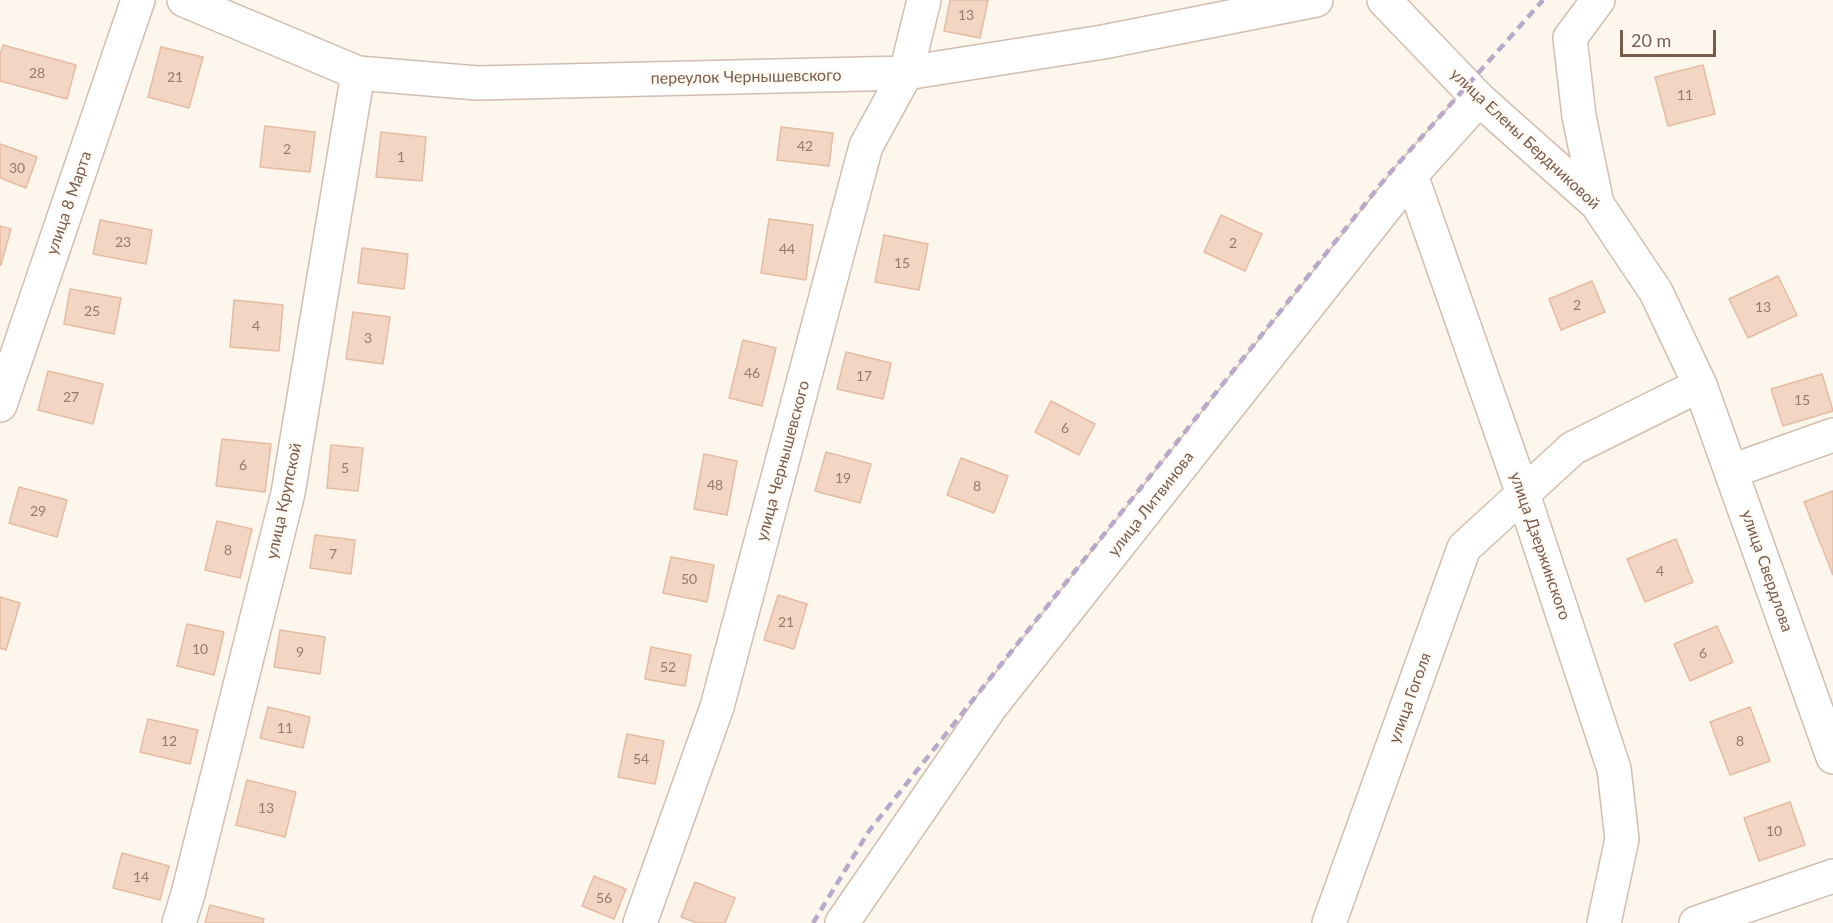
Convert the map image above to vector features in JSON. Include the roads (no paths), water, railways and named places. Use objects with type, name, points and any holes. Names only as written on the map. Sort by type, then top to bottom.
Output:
[{"type":"street","name":"улица 8 Марта","points":[[0,405],[138,0]]},
{"type":"street","name":"переулок Чернышевского","points":[[184,0],[358,73],[477,83],[906,73],[1103,42],[1316,0]]},
{"type":"street","name":"улица Чернышевского","points":[[640,923],[717,707],[866,146],[906,73],[924,0]]},
{"type":"street","name":"улица Елены Бердниковой","points":[[1384,0],[1479,99],[1597,204],[1656,292],[1700,385]]},
{"type":"street","points":[[1597,204],[1579,116],[1570,38],[1598,0]]},
{"type":"street","name":"улица Крупской","points":[[179,923],[288,493],[358,73]]},
{"type":"street","name":"улица Литвинова","points":[[842,923],[991,706],[1411,176],[1479,99]]},
{"type":"street","name":"улица Дзержинского","points":[[1411,176],[1523,495],[1614,769],[1622,839],[1604,923]]},
{"type":"street","name":"улица Гоголя","points":[[1329,923],[1464,548],[1573,448],[1700,385]]},
{"type":"street","name":"улица Свердлова","points":[[1700,385],[1833,757]]},
{"type":"street","points":[[1732,471],[1833,435]]},
{"type":"street","points":[[1696,923],[1833,876]]},
{"type":"railway","points":[[813,923],[869,831],[1388,175],[1543,0]]}]
